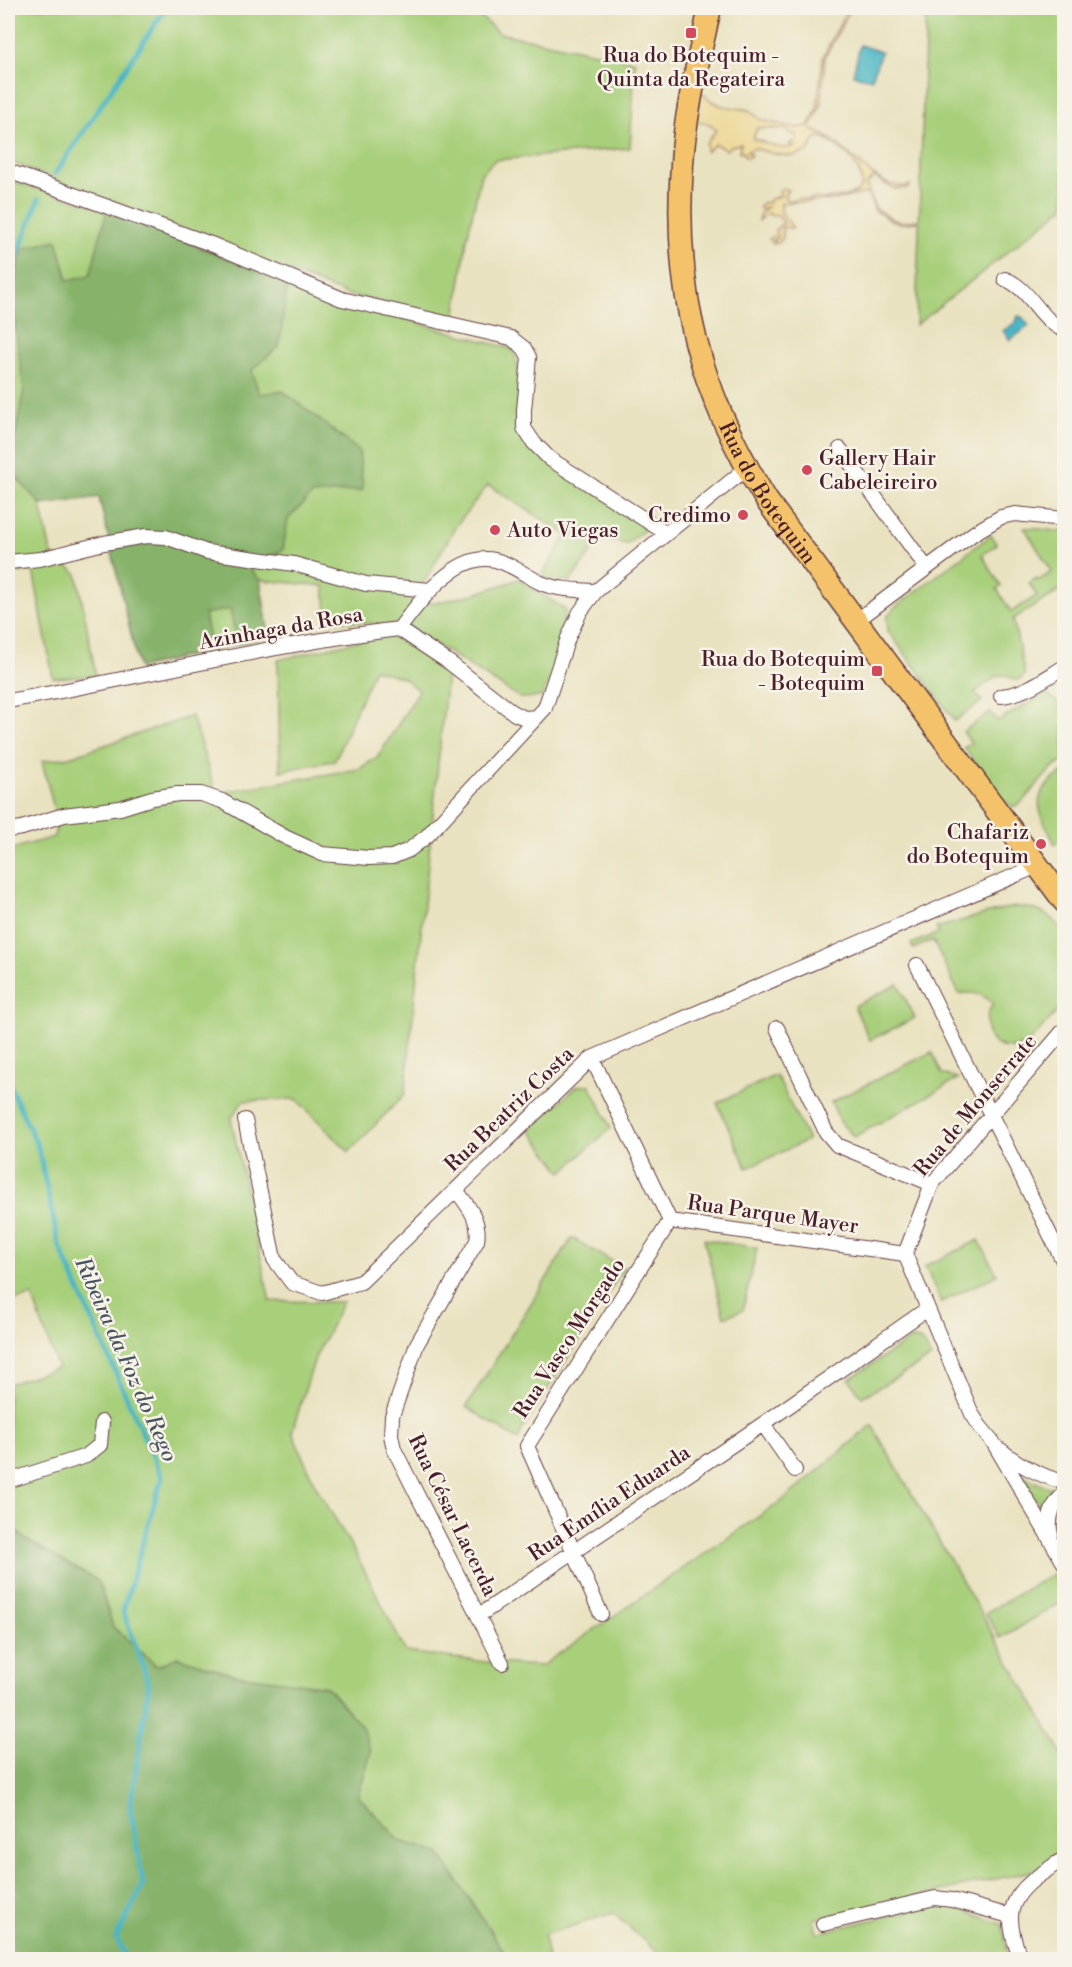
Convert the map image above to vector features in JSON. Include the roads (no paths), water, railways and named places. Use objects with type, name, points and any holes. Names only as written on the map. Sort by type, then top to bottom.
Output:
[{"type":"main road","name":"Rua do Botequim","points":[[710,8],[685,131],[681,193],[683,267],[687,307],[701,362],[714,400],[747,468],[787,528],[1065,901]]},
{"type":"street","points":[[8,171],[211,244],[342,299],[511,338],[519,343],[529,357],[524,428],[534,443],[550,459],[666,533]]},
{"type":"street","points":[[1005,279],[1018,286],[1048,320],[1065,330]]},
{"type":"street","points":[[840,449],[926,567]]},
{"type":"street","points":[[8,830],[64,815],[120,808],[152,798],[178,794],[201,794],[222,801],[285,837],[322,854],[369,858],[392,857],[408,850],[427,836],[545,708],[568,638],[576,621],[596,591],[747,468]]},
{"type":"street","points":[[856,621],[974,532],[1001,517],[1016,514],[1065,519]]},
{"type":"street","points":[[8,562],[40,559],[104,543],[146,536],[166,537],[207,552],[294,564],[366,584],[430,590]]},
{"type":"street","points":[[537,717],[525,718],[515,714],[450,663],[399,629],[430,590],[468,563],[484,559],[507,564],[542,583],[560,588],[596,591]]},
{"type":"street","name":"Azinhaga da Rosa","points":[[8,701],[293,644],[399,629]]},
{"type":"street","points":[[1001,696],[1024,691],[1065,667]]},
{"type":"street","name":"Rua Beatriz Costa","points":[[245,1120],[274,1259],[292,1283],[322,1293],[361,1282],[592,1058],[1037,866]]},
{"type":"street","points":[[917,965],[1065,1263]]},
{"type":"street","points":[[777,1028],[826,1132],[837,1145],[932,1184]]},
{"type":"street","name":"Rua de Monserrate","points":[[905,1254],[932,1184],[1065,1030]]},
{"type":"street","name":"Rua Parque Mayer","points":[[592,1058],[670,1221],[905,1254]]},
{"type":"street","name":"Rua César Lacerda","points":[[456,1190],[476,1221],[477,1241],[417,1344],[394,1408],[391,1435],[394,1449],[502,1663]]},
{"type":"street","name":"Rua Vasco Morgado","points":[[601,1614],[527,1446],[670,1221]]},
{"type":"street","points":[[905,1254],[972,1414],[993,1442],[1065,1563]]},
{"type":"street","name":"Rua Emília Eduarda","points":[[478,1616],[763,1425],[927,1310]]},
{"type":"street","points":[[8,1481],[86,1456],[100,1445],[102,1422]]},
{"type":"street","points":[[763,1425],[795,1470]]},
{"type":"street","points":[[993,1442],[1030,1470],[1065,1482]]},
{"type":"street","points":[[1053,1543],[1049,1529],[1050,1516],[1054,1505],[1065,1494]]},
{"type":"street","points":[[1021,1959],[1014,1943],[1010,1916],[1014,1900],[1032,1881],[1065,1859]]},
{"type":"street","points":[[822,1924],[935,1898],[952,1900],[1010,1916]]},
{"type":"water","points":[[860,45],[881,52],[872,79],[853,75]]},
{"type":"water","points":[[1018,316],[1022,317],[1029,326],[1010,340],[1003,331],[1016,322]]},
{"type":"waterway","name":"Ribeira da Foz do Rego","points":[[55,174],[166,8]]},
{"type":"waterway","name":"Ribeira da Foz do Rego","points":[[8,279],[39,199]]},
{"type":"waterway","name":"Ribeira da Foz do Rego","points":[[8,1082],[38,1147],[59,1245],[162,1477],[123,1611],[149,1684],[130,1807],[143,1885],[116,1938],[128,1960]]},
{"type":"place","name":"Rua do Botequim - Quinta da Regateira","points":[[691,33]]},
{"type":"place","name":"Gallery Hair Cabeleireiro","points":[[807,470]]},
{"type":"place","name":"Credimo","points":[[743,515]]},
{"type":"place","name":"Auto Viegas","points":[[495,530]]},
{"type":"place","name":"Rua do Botequim - Botequim","points":[[877,671]]},
{"type":"place","name":"Chafariz do Botequim","points":[[1041,844]]}]
